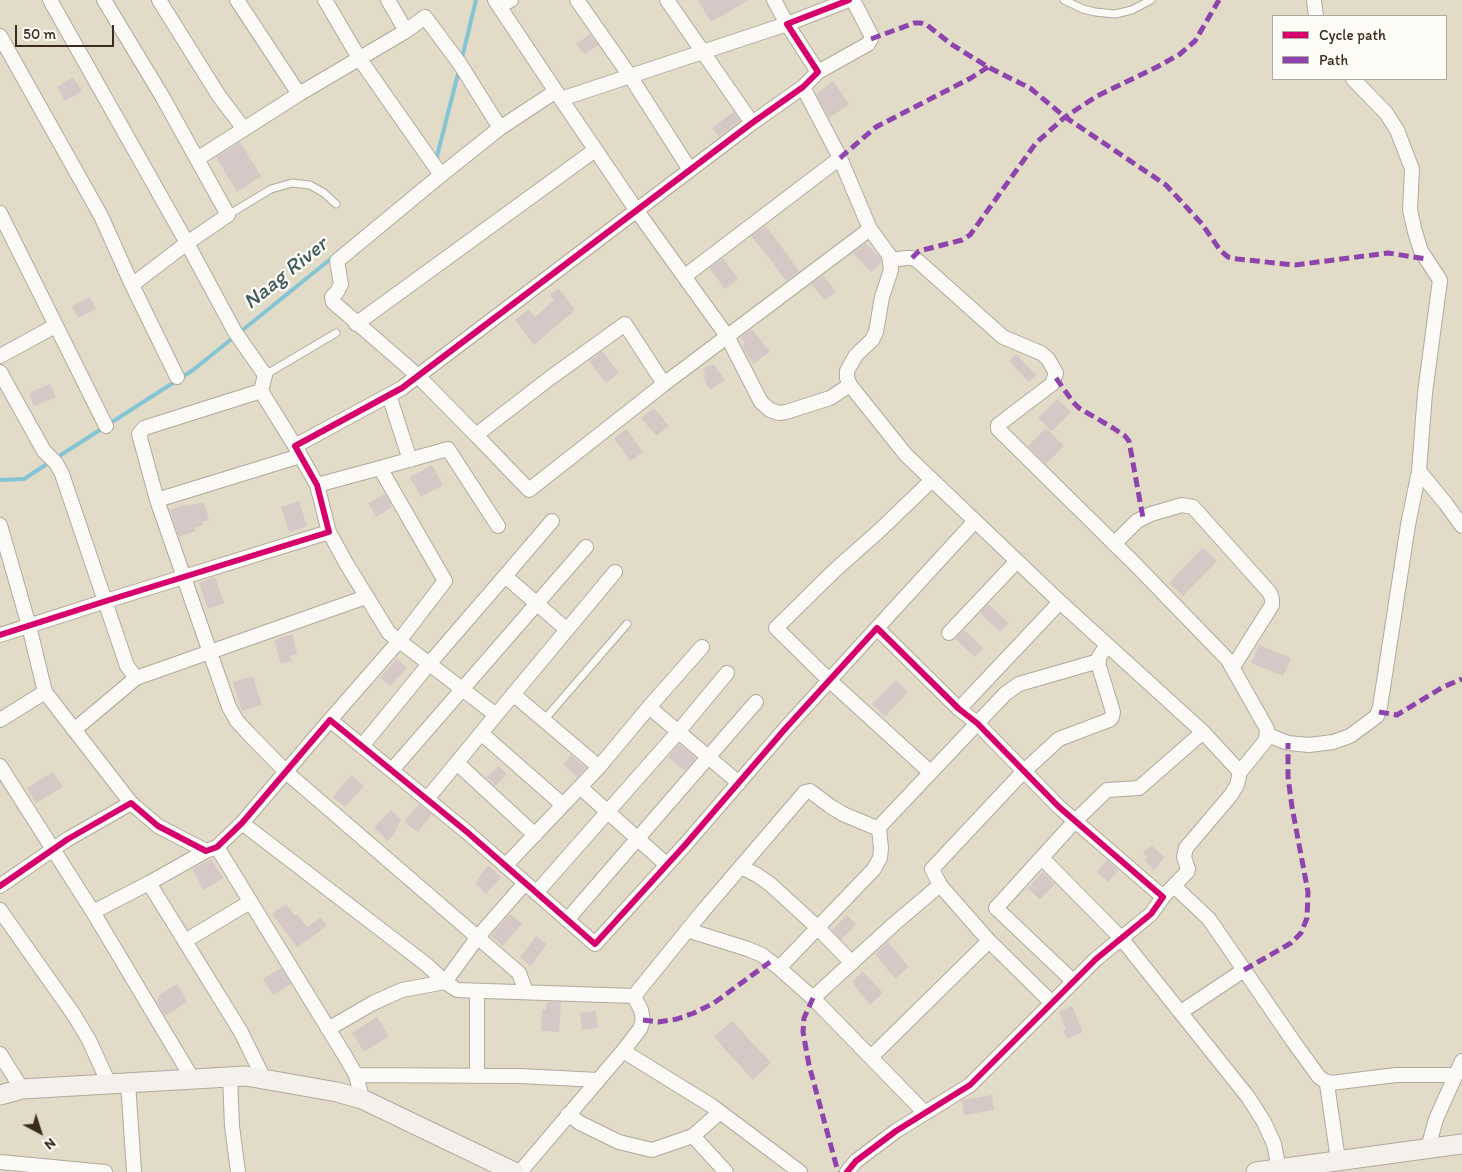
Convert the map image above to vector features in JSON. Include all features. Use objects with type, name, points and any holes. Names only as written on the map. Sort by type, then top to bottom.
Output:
[{"type":"street","points":[[50,0],[235,332],[265,375],[261,390],[317,485],[329,532],[366,597],[389,633],[496,715]]},
{"type":"street","points":[[104,0],[162,96],[228,215],[187,243],[132,285]]},
{"type":"street","points":[[159,0],[219,96],[244,129]]},
{"type":"street","points":[[236,0],[299,94]]},
{"type":"street","points":[[325,0],[359,58],[440,175]]},
{"type":"street","points":[[388,0],[406,31]]},
{"type":"street","points":[[577,0],[630,76],[690,170]]},
{"type":"street","points":[[667,0],[752,123]]},
{"type":"street","points":[[774,0],[818,72]]},
{"type":"street","points":[[157,500],[298,451],[402,388],[417,375],[752,123],[803,88],[818,72],[868,44],[871,35],[851,0],[787,24],[630,76],[558,95],[500,128],[440,175],[337,261],[341,284],[331,300],[356,324],[417,375],[529,490],[664,384],[870,229]]},
{"type":"street","points":[[1314,0],[1316,15]]},
{"type":"street","points":[[502,2],[558,95],[594,150],[727,336],[761,402],[770,410],[786,412],[822,401],[850,385]]},
{"type":"street","points":[[197,159],[299,94],[406,31],[425,17],[460,64],[500,128]]},
{"type":"street","points":[[0,36],[101,216],[177,378]]},
{"type":"street","points":[[1268,735],[1288,743],[1309,745],[1333,742],[1350,736],[1377,716],[1382,698],[1408,525],[1419,471],[1425,393],[1440,280],[1421,251],[1415,232],[1410,210],[1412,169],[1397,130],[1386,113],[1354,80]]},
{"type":"street","points":[[803,88],[840,158],[870,229],[890,255],[891,260],[891,270],[882,297],[876,332],[872,340],[850,363],[847,371],[850,385],[906,455],[1060,602],[1203,732],[1240,772]]},
{"type":"street","points":[[356,324],[594,150]]},
{"type":"street","points":[[685,276],[840,158]]},
{"type":"street","points":[[0,214],[106,426]]},
{"type":"street","points":[[847,1172],[856,1161],[896,1131],[970,1085],[1096,959],[1151,914],[1163,897],[1188,869],[1184,857],[1186,848],[1231,795],[1237,785],[1240,772],[1268,735],[1228,660],[998,429],[998,425],[1052,384],[1056,373],[1048,359],[1041,353],[1003,337],[918,261],[912,258],[891,260]]},
{"type":"street","points":[[476,435],[550,378],[625,324],[664,384]]},
{"type":"street","points":[[0,356],[55,326]]},
{"type":"street","points":[[0,372],[44,451],[59,469],[127,666],[136,678]]},
{"type":"street","points":[[261,390],[144,428],[139,434],[157,500],[229,707],[237,720],[286,772],[519,973],[526,992]]},
{"type":"street","points":[[389,395],[410,460]]},
{"type":"street","points":[[317,485],[448,449],[498,526]]},
{"type":"street","points":[[93,912],[211,849],[242,823],[399,640],[445,581],[380,468]]},
{"type":"street","points":[[1419,471],[1457,517],[1462,526]]},
{"type":"street","points":[[930,772],[829,680],[776,628],[932,480]]},
{"type":"street","points":[[1114,544],[1137,521],[1151,514],[1182,505],[1192,507],[1270,593],[1272,599],[1272,605],[1233,668]]},
{"type":"street","points":[[362,746],[429,664],[552,521]]},
{"type":"street","points":[[330,720],[427,799],[595,944],[829,680],[975,521]]},
{"type":"street","points":[[0,524],[29,626],[45,692],[131,803],[158,826],[211,849],[250,902],[356,1074],[362,1099]]},
{"type":"street","points":[[0,635],[329,532]]},
{"type":"street","points":[[392,770],[586,546]]},
{"type":"street","points":[[949,633],[1017,561]]},
{"type":"street","points":[[427,799],[615,572]]},
{"type":"street","points":[[505,576],[566,629]]},
{"type":"street","points":[[74,730],[136,678],[366,597]]},
{"type":"street","points":[[959,709],[1060,602]]},
{"type":"street","points":[[877,628],[959,709],[977,723],[1023,772],[1075,821],[1163,897]]},
{"type":"street","points":[[1052,1003],[989,941],[940,885],[932,869],[1023,772],[1059,739],[1109,720],[1112,717],[1113,712],[1099,660],[1107,645]]},
{"type":"street","points":[[505,866],[599,767],[702,647]]},
{"type":"street","points":[[779,968],[816,927],[874,869],[880,858],[883,824],[1005,694],[1019,684],[1099,660]]},
{"type":"street","points":[[536,893],[608,813],[727,672]]},
{"type":"street","points":[[988,678],[1005,694]]},
{"type":"street","points":[[0,720],[45,692]]},
{"type":"street","points":[[513,694],[599,767]]},
{"type":"street","points":[[567,920],[756,702]]},
{"type":"street","points":[[649,707],[739,783]]},
{"type":"street","points":[[1073,981],[996,908],[1075,821],[1107,790],[1139,788],[1203,732]]},
{"type":"street","points":[[481,734],[564,805]]},
{"type":"street","points":[[457,763],[535,835]]},
{"type":"street","points":[[0,766],[93,912],[192,1078]]},
{"type":"street","points":[[580,787],[667,865]]},
{"type":"street","points":[[634,996],[805,792],[808,791],[843,814],[883,824]]},
{"type":"street","points":[[0,886],[68,839],[131,803]]},
{"type":"street","points":[[242,823],[428,965],[445,982],[457,990],[634,996]]},
{"type":"street","points":[[1042,858],[1121,938],[1248,1097],[1264,1122],[1274,1144],[1279,1169]]},
{"type":"street","points":[[741,867],[770,884],[852,963]]},
{"type":"street","points":[[150,883],[241,1032],[264,1079]]},
{"type":"street","points":[[328,1029],[402,990],[445,982],[477,938],[525,883]]},
{"type":"street","points":[[814,998],[894,924],[940,885]]},
{"type":"street","points":[[1174,886],[1209,919],[1293,1041],[1319,1076],[1325,1081],[1332,1083],[1396,1075],[1455,1075]]},
{"type":"street","points":[[185,941],[250,902]]},
{"type":"street","points":[[0,910],[119,1083],[134,1172]]},
{"type":"street","points":[[688,930],[755,952],[779,968],[814,998],[925,1113]]},
{"type":"street","points":[[871,1057],[989,941]]},
{"type":"street","points":[[1181,1012],[1244,970]]},
{"type":"street","points":[[477,991],[477,1076]]},
{"type":"street","points":[[520,1172],[640,1029],[643,1020],[641,1010],[634,996]]},
{"type":"street","points":[[623,1051],[720,1112],[800,1172]]},
{"type":"street","points":[[0,1054],[22,1089]]},
{"type":"street","points":[[1428,1148],[1436,1119],[1462,1061]]},
{"type":"street","points":[[356,1074],[598,1080]]},
{"type":"street","points":[[230,1076],[232,1126],[238,1172]]},
{"type":"street","points":[[0,1095],[22,1089],[246,1076],[337,1092],[362,1099],[492,1166],[514,1172]]},
{"type":"street","points":[[1325,1081],[1338,1160]]},
{"type":"street","points":[[568,1114],[580,1123],[619,1142],[652,1150],[693,1136],[720,1112]]},
{"type":"street","points":[[693,1136],[726,1172]]},
{"type":"street","points":[[1256,1172],[1314,1168],[1338,1160],[1462,1144]]},
{"type":"street","points":[[0,1162],[105,1172]]},
{"type":"lane","points":[[1064,0],[1083,10],[1115,14],[1132,10],[1151,0]]},
{"type":"lane","points":[[228,215],[270,190],[292,183],[310,185],[336,204]]},
{"type":"lane","points":[[265,375],[336,333]]},
{"type":"lane","points":[[544,720],[627,624]]},
{"type":"building","points":[[698,0],[749,0],[711,22]]},
{"type":"building","points":[[590,34],[598,45],[585,54],[576,44]]},
{"type":"building","points":[[73,77],[82,91],[65,101],[57,87]]},
{"type":"building","points":[[833,81],[849,104],[829,118],[816,94]]},
{"type":"building","points":[[734,112],[740,121],[719,137],[712,128]]},
{"type":"building","points":[[240,142],[261,176],[237,192],[216,157]]},
{"type":"building","points":[[766,226],[799,271],[786,281],[751,236]]},
{"type":"building","points":[[866,243],[881,259],[881,263],[871,272],[853,253]]},
{"type":"building","points":[[723,258],[738,279],[725,289],[709,268]]},
{"type":"building","points":[[823,276],[836,291],[825,300],[811,284]]},
{"type":"building","points":[[558,288],[575,310],[534,345],[515,320],[529,309],[535,317],[554,300],[550,295]]},
{"type":"building","points":[[90,297],[96,309],[78,318],[72,306]]},
{"type":"building","points":[[752,329],[770,352],[753,364],[742,346],[745,343],[741,337]]},
{"type":"building","points":[[602,351],[619,373],[606,383],[589,361]]},
{"type":"building","points":[[1016,354],[1036,375],[1029,382],[1009,361]]},
{"type":"building","points":[[714,365],[725,380],[710,390],[703,376],[706,374],[703,369]]},
{"type":"building","points":[[50,384],[56,397],[34,406],[29,393]]},
{"type":"building","points":[[1057,399],[1071,412],[1052,431],[1038,418]]},
{"type":"building","points":[[654,408],[669,426],[656,436],[641,418]]},
{"type":"building","points":[[1046,428],[1064,446],[1046,464],[1028,446]]},
{"type":"building","points":[[626,429],[643,452],[630,461],[614,438]]},
{"type":"building","points":[[432,465],[443,485],[421,497],[410,477]]},
{"type":"building","points":[[385,494],[392,507],[376,517],[368,503]]},
{"type":"building","points":[[299,501],[307,526],[289,532],[281,507]]},
{"type":"building","points":[[204,502],[209,520],[202,522],[204,525],[194,528],[196,531],[179,537],[170,510],[187,504],[187,506]]},
{"type":"building","points":[[1203,547],[1217,561],[1183,596],[1169,583]]},
{"type":"building","points":[[215,577],[224,603],[208,609],[199,583]]},
{"type":"building","points":[[988,604],[1009,623],[1000,632],[980,613]]},
{"type":"building","points":[[964,630],[983,648],[975,657],[955,639]]},
{"type":"building","points":[[292,634],[297,654],[290,656],[292,661],[281,664],[274,640]]},
{"type":"building","points":[[1259,645],[1291,658],[1283,676],[1251,663]]},
{"type":"building","points":[[397,659],[407,668],[390,686],[380,677]]},
{"type":"building","points":[[253,676],[262,705],[242,711],[233,682]]},
{"type":"building","points":[[896,680],[908,692],[885,717],[872,704]]},
{"type":"building","points":[[679,744],[696,758],[685,771],[668,757]]},
{"type":"building","points":[[571,755],[586,768],[577,777],[563,764]]},
{"type":"building","points":[[498,766],[507,774],[496,786],[487,778]]},
{"type":"building","points":[[53,772],[63,787],[36,803],[27,788]]},
{"type":"building","points":[[351,775],[364,786],[345,807],[333,797]]},
{"type":"building","points":[[419,804],[432,814],[418,832],[404,822]]},
{"type":"building","points":[[391,810],[401,820],[393,836],[387,841],[374,827]]},
{"type":"building","points":[[1151,845],[1165,857],[1154,870],[1145,861],[1148,857],[1143,853]]},
{"type":"building","points":[[211,859],[223,878],[204,890],[192,869]]},
{"type":"building","points":[[1107,860],[1118,870],[1108,882],[1097,872]]},
{"type":"building","points":[[488,865],[501,877],[486,894],[475,883]]},
{"type":"building","points":[[1043,872],[1055,884],[1040,900],[1028,888]]},
{"type":"building","points":[[286,904],[307,927],[321,917],[327,926],[297,947],[272,914]]},
{"type":"building","points":[[510,914],[522,924],[503,946],[491,936]]},
{"type":"building","points":[[847,915],[856,924],[841,940],[832,930]]},
{"type":"building","points":[[536,936],[547,944],[531,966],[520,958]]},
{"type":"building","points":[[888,942],[909,967],[895,979],[875,954]]},
{"type":"building","points":[[281,968],[291,984],[273,995],[263,979]]},
{"type":"building","points":[[863,971],[883,993],[870,1005],[852,982]]},
{"type":"building","points":[[177,984],[187,1002],[165,1016],[156,1001],[160,998],[158,996]]},
{"type":"building","points":[[547,1002],[561,1002],[559,1032],[541,1031],[542,1009],[546,1010]]},
{"type":"building","points":[[1072,1006],[1083,1032],[1067,1039],[1063,1030],[1066,1029],[1059,1012]]},
{"type":"building","points":[[596,1011],[598,1028],[582,1030],[580,1013]]},
{"type":"building","points":[[377,1017],[389,1036],[364,1052],[352,1033]]},
{"type":"building","points":[[732,1021],[771,1063],[753,1080],[714,1037]]},
{"type":"building","points":[[992,1095],[994,1110],[964,1115],[962,1100]]},
{"type":"waterway","name":"Naag River","points":[[462,58],[476,0]]},
{"type":"waterway","name":"Naag River","points":[[436,160],[459,70]]},
{"type":"waterway","name":"Naag River","points":[[239,333],[333,257]]},
{"type":"waterway","name":"Naag River","points":[[109,424],[193,370],[234,337]]},
{"type":"waterway","name":"Naag River","points":[[56,458],[103,428]]},
{"type":"waterway","name":"Naag River","points":[[0,480],[24,479],[50,462]]},
{"type":"marked path","points":[[912,258],[919,251],[962,240],[970,235],[1036,143],[1065,117],[1097,96],[1180,54],[1195,41],[1219,0]]},
{"type":"marked path","points":[[871,39],[914,23],[927,25],[951,44],[988,67],[1030,88],[1065,117],[1166,185],[1202,224],[1220,250],[1228,257],[1295,265],[1388,253],[1427,259]]},
{"type":"marked path","points":[[840,158],[876,127],[971,78],[988,67]]},
{"type":"marked path","points":[[1056,378],[1079,408],[1113,428],[1129,441],[1143,518]]},
{"type":"marked path","points":[[1379,712],[1397,715],[1443,687],[1462,679]]},
{"type":"marked path","points":[[1244,970],[1291,943],[1301,933],[1307,918],[1308,892],[1292,807],[1288,777],[1288,743]]},
{"type":"marked path","points":[[643,1020],[658,1022],[677,1019],[694,1013],[714,1003],[770,962]]},
{"type":"marked path","points":[[813,998],[804,1018],[803,1032],[809,1065],[838,1172]]},
{"type":"cycle path","points":[[0,635],[329,532],[317,485],[295,446],[402,388],[752,123],[803,87],[818,72],[787,24],[849,0]]},
{"type":"cycle path","points":[[0,886],[68,839],[131,803],[158,826],[206,851],[217,847],[242,823],[330,720],[467,832],[595,944],[877,628],[959,709],[977,723],[1059,807],[1163,897],[1151,914],[1096,959],[970,1085],[896,1131],[856,1161],[847,1172]]}]
